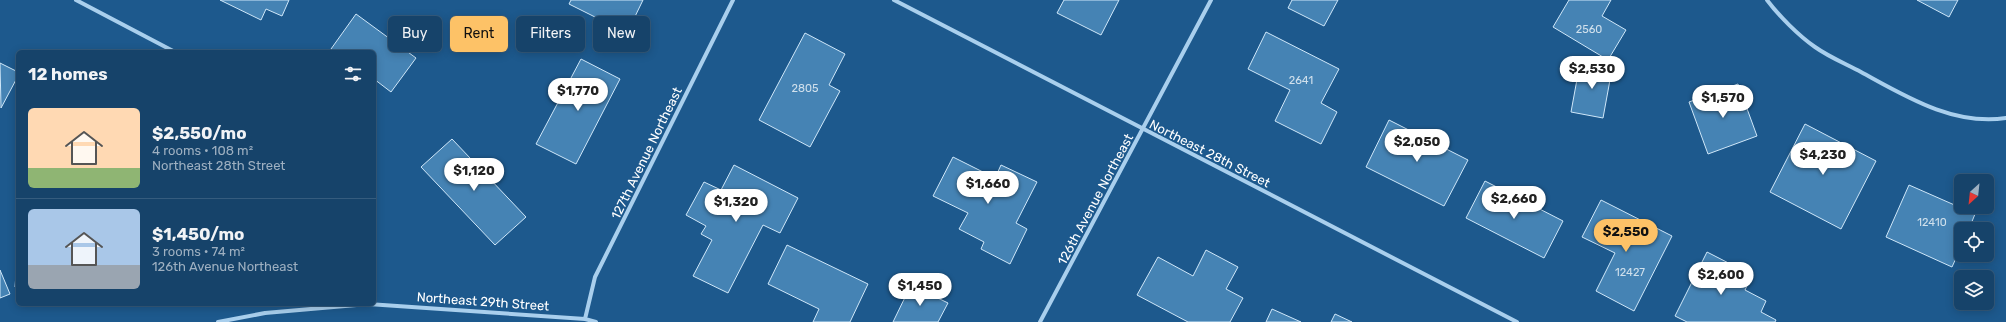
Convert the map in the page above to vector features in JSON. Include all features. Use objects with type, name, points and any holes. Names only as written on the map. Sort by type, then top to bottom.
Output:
[{"type":"street","points":[[76,0],[171,50]]},
{"type":"street","name":"127th Avenue Northeast","points":[[585,318],[595,278],[733,0]]},
{"type":"street","name":"Northeast 28th Street","points":[[894,0],[1517,322]]},
{"type":"street","name":"126th Avenue Northeast","points":[[1040,322],[1210,0]]},
{"type":"street","points":[[1767,0],[1775,10],[1815,47],[1916,102],[1957,116],[1991,120],[2006,118]]},
{"type":"street","name":"Northeast 29th Street","points":[[376,304],[585,318],[596,322]]},
{"type":"street","name":"Northeast 29th Street","points":[[218,322],[265,313],[345,306]]},
{"type":"building","points":[[220,0],[289,0],[282,16],[266,9],[261,20]]},
{"type":"building","points":[[571,0],[643,0],[635,16],[593,16],[569,4]]},
{"type":"building","points":[[1064,0],[1119,0],[1101,35],[1057,13]]},
{"type":"building","points":[[1292,0],[1338,0],[1324,26],[1288,8]]},
{"type":"building","points":[[1569,0],[1611,0],[1602,16],[1626,30],[1608,60],[1553,27]]},
{"type":"building","points":[[1917,0],[1958,0],[1949,17]]},
{"type":"building","points":[[356,14],[388,37],[388,52],[408,52],[416,58],[391,92],[376,81],[376,50],[331,49]]},
{"type":"building","points":[[1266,32],[1339,69],[1321,103],[1337,112],[1321,144],[1275,121],[1290,90],[1248,69]]},
{"type":"building","points":[[805,33],[845,54],[829,85],[840,91],[810,147],[759,120]]},
{"type":"building","points":[[581,59],[620,79],[576,164],[536,144]]},
{"type":"building","points":[[0,63],[16,71],[16,80],[1,108]]},
{"type":"building","points":[[1580,63],[1612,69],[1603,118],[1571,112]]},
{"type":"building","points":[[1738,84],[1757,136],[1708,154],[1689,102]]},
{"type":"building","points":[[1389,120],[1468,160],[1444,206],[1366,167]]},
{"type":"building","points":[[1805,124],[1876,161],[1841,229],[1770,192]]},
{"type":"building","points":[[452,139],[526,217],[495,245],[421,167]]},
{"type":"building","points":[[953,157],[995,178],[1001,165],[1037,182],[1016,223],[1027,229],[1010,264],[981,249],[984,242],[959,229],[968,213],[933,196]]},
{"type":"building","points":[[734,165],[798,198],[780,233],[763,225],[728,293],[693,276],[712,240],[701,234],[706,226],[686,215],[704,182],[721,190]]},
{"type":"building","points":[[1485,181],[1563,221],[1544,258],[1466,218]]},
{"type":"building","points":[[1909,185],[1954,205],[1954,214],[1975,214],[1972,222],[1954,222],[1954,262],[1952,267],[1886,237]]},
{"type":"building","points":[[1601,200],[1672,236],[1634,311],[1596,291],[1615,253],[1582,237]]},
{"type":"building","points":[[787,245],[868,284],[850,322],[813,322],[819,309],[768,284]]},
{"type":"building","points":[[1206,250],[1238,267],[1226,289],[1243,298],[1230,322],[1188,322],[1137,295],[1158,257],[1193,276]]},
{"type":"building","points":[[1707,252],[1752,275],[1745,290],[1766,301],[1761,312],[1776,320],[1775,322],[1687,322],[1675,316]]},
{"type":"building","points":[[0,270],[10,294],[0,298]]},
{"type":"building","points":[[911,285],[948,303],[938,322],[893,322]]},
{"type":"building","points":[[1272,309],[1301,322],[1266,322]]},
{"type":"building","points":[[1335,314],[1352,322],[1331,322]]}]
